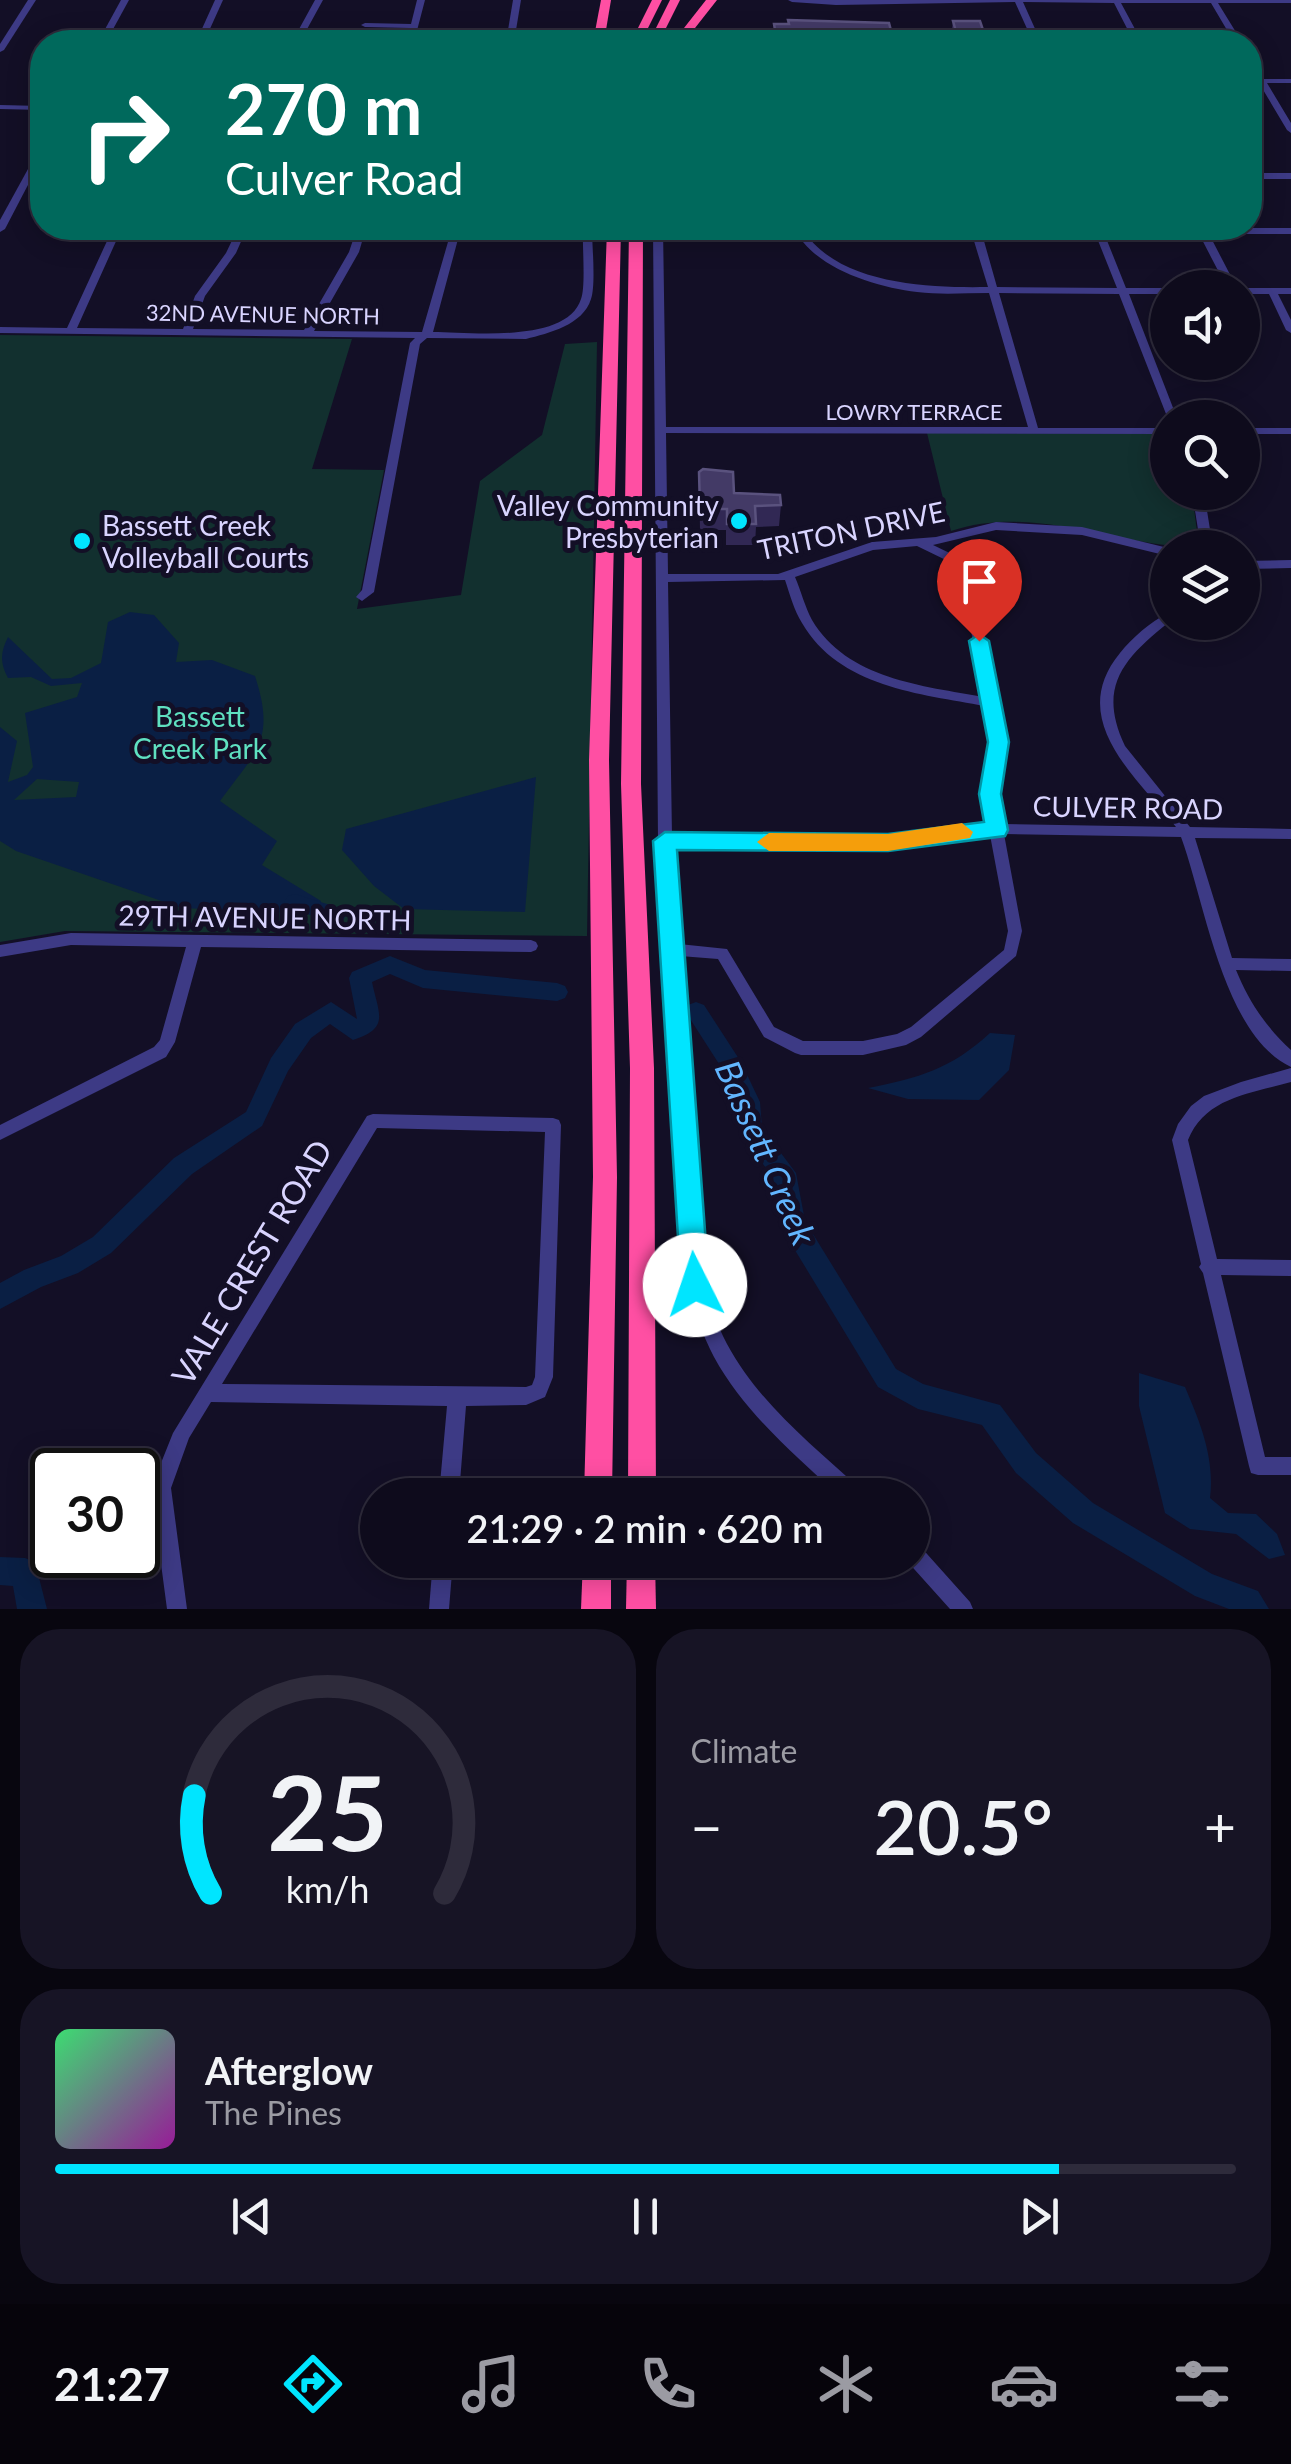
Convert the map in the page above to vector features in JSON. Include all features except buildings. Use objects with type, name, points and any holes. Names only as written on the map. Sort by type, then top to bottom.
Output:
[{"type":"highway","points":[[600,30],[606,0]]},
{"type":"highway","points":[[642,30],[657,0]]},
{"type":"highway","points":[[660,30],[675,0]]},
{"type":"highway","points":[[688,30],[712,0]]},
{"type":"highway","points":[[607,240],[612,264]]},
{"type":"highway","points":[[598,1478],[605,1177],[599,760],[613,240]]},
{"type":"highway","points":[[636,240],[631,784],[642,1068],[642,1478]]},
{"type":"highway","points":[[596,1609],[597,1578]]},
{"type":"highway","points":[[641,1578],[641,1609]]},
{"type":"street","points":[[0,50],[32,0]]},
{"type":"street","points":[[109,30],[125,0]]},
{"type":"street","points":[[205,30],[219,0]]},
{"type":"street","points":[[302,30],[319,0]]},
{"type":"street","points":[[413,30],[421,0]]},
{"type":"street","points":[[512,30],[517,0]]},
{"type":"street","points":[[792,0],[1291,1]]},
{"type":"street","points":[[1017,0],[1031,30]]},
{"type":"street","points":[[1116,0],[1132,30]]},
{"type":"street","points":[[1213,0],[1231,30]]},
{"type":"street","points":[[365,25],[414,26]]},
{"type":"street","points":[[1262,81],[1291,81]]},
{"type":"street","points":[[1262,81],[1291,130]]},
{"type":"street","points":[[0,107],[30,108]]},
{"type":"street","points":[[0,229],[30,173]]},
{"type":"street","points":[[1262,176],[1291,176]]},
{"type":"street","points":[[1262,230],[1291,231]]},
{"type":"street","points":[[72,331],[112,240]]},
{"type":"street","points":[[187,333],[200,296],[237,240]]},
{"type":"street","points":[[307,334],[358,240]]},
{"type":"street","points":[[362,597],[368,592],[415,343],[428,332],[453,240]]},
{"type":"street","name":"32ND AVENUE NORTH","points":[[0,330],[526,336],[561,325],[583,308],[587,298],[587,240]]},
{"type":"street","points":[[658,240],[665,841],[695,1285],[706,1325],[747,1395],[834,1478]]},
{"type":"street","points":[[804,240],[824,255],[884,282],[924,290],[1150,291]]},
{"type":"street","points":[[978,240],[1034,431]]},
{"type":"street","points":[[1103,240],[1165,400]]},
{"type":"street","points":[[1208,240],[1223,270]]},
{"type":"street","points":[[1260,292],[1291,292]]},
{"type":"street","points":[[1272,292],[1291,330]]},
{"type":"street","name":"LOWRY TERRACE","points":[[660,430],[1150,432]]},
{"type":"street","points":[[1260,431],[1291,431]]},
{"type":"street","name":"TRITON DRIVE","points":[[662,578],[789,576],[872,546],[918,542],[976,528],[1032,526],[1111,536],[1150,547]]},
{"type":"street","points":[[672,948],[722,953],[770,1032],[801,1048],[819,1050],[881,1046],[916,1032],[1011,952],[1015,931],[990,794],[998,742],[992,702],[962,570],[946,553],[918,542]]},
{"type":"street","points":[[1260,565],[1291,564]]},
{"type":"street","points":[[789,576],[808,624],[833,654],[852,666],[898,684],[992,702]]},
{"type":"street","points":[[1150,634],[1121,661],[1107,692],[1107,710],[1120,748],[1186,833],[1227,964],[1251,1022],[1291,1060]]},
{"type":"street","name":"CULVER ROAD","points":[[665,841],[888,842],[996,830],[1291,834]]},
{"type":"street","name":"29TH AVENUE NORTH","points":[[0,952],[71,939],[531,946]]},
{"type":"street","points":[[0,1133],[138,1067],[160,1052],[167,1042],[195,941]]},
{"type":"street","points":[[1227,964],[1291,965]]},
{"type":"street","points":[[1291,1076],[1208,1100],[1184,1123],[1180,1140],[1258,1466],[1291,1466]]},
{"type":"street","name":"VALE CREST ROAD","points":[[177,1609],[160,1488],[182,1433],[372,1122],[553,1125],[544,1358],[539,1391],[526,1396],[457,1397]]},
{"type":"street","points":[[1208,1267],[1291,1268]]},
{"type":"street","points":[[206,1394],[457,1397],[450,1478]]},
{"type":"street","points":[[930,1572],[963,1609]]},
{"type":"street","points":[[439,1609],[442,1578]]},
{"type":"green space","name":"Bassett Creek Park","points":[[0,335],[352,339],[312,469],[384,470],[357,609],[461,595],[480,481],[542,435],[565,344],[597,342],[587,936],[65,931],[0,942]]},
{"type":"green space","points":[[927,433],[1150,434],[1150,510],[1194,510],[1197,530],[1150,530],[1150,543],[1014,522],[951,531]]},
{"type":"water","points":[[130,612],[154,615],[179,643],[176,662],[212,660],[255,676],[263,731],[252,757],[220,801],[277,841],[262,865],[321,901],[315,914],[182,908],[16,851],[0,841],[0,727],[17,741],[8,782],[27,775],[33,767],[25,713],[77,697],[82,683],[51,686],[31,677],[8,678],[2,658],[8,637],[52,679],[71,678],[101,663],[108,622]],"holes":[[[37,779],[79,782],[76,797],[14,800]]]},
{"type":"water","points":[[536,777],[525,912],[404,909],[374,886],[342,850],[346,829]]},
{"type":"water","points":[[990,1033],[1015,1035],[1009,1070],[979,1100],[908,1099],[868,1088],[934,1070]]},
{"type":"water","points":[[1139,1373],[1185,1387],[1208,1455],[1210,1498],[1228,1513],[1256,1514],[1277,1534],[1285,1555],[1269,1559],[1236,1534],[1190,1529],[1165,1513],[1139,1406]]},
{"type":"waterway","points":[[295,902],[335,915]]},
{"type":"waterway","name":"Bassett Creek","points":[[0,1297],[102,1245],[183,1166],[254,1119],[279,1065],[303,1031],[331,1011],[353,1031],[369,1023],[360,978],[390,965],[423,979],[557,992]]},
{"type":"waterway","name":"Bassett Creek","points":[[696,1011],[730,1062],[748,1102],[751,1131],[784,1173],[793,1224],[887,1378],[918,1396],[990,1414],[1026,1463],[1083,1513],[1205,1586],[1248,1601],[1254,1609]]},
{"type":"waterway","name":"Bassett Creek","points":[[0,1571],[25,1572],[32,1609]]},
{"type":"slow traffic","points":[[769,842],[888,842],[962,832]]},
{"type":"place","name":"Valley Community Presbyterian","points":[[739,521]]},
{"type":"place","name":"Bassett Creek Volleyball Courts","points":[[82,541]]},
{"type":"route","points":[[695,1285],[665,841],[888,842],[996,830],[990,794],[998,742],[979,641]]}]
